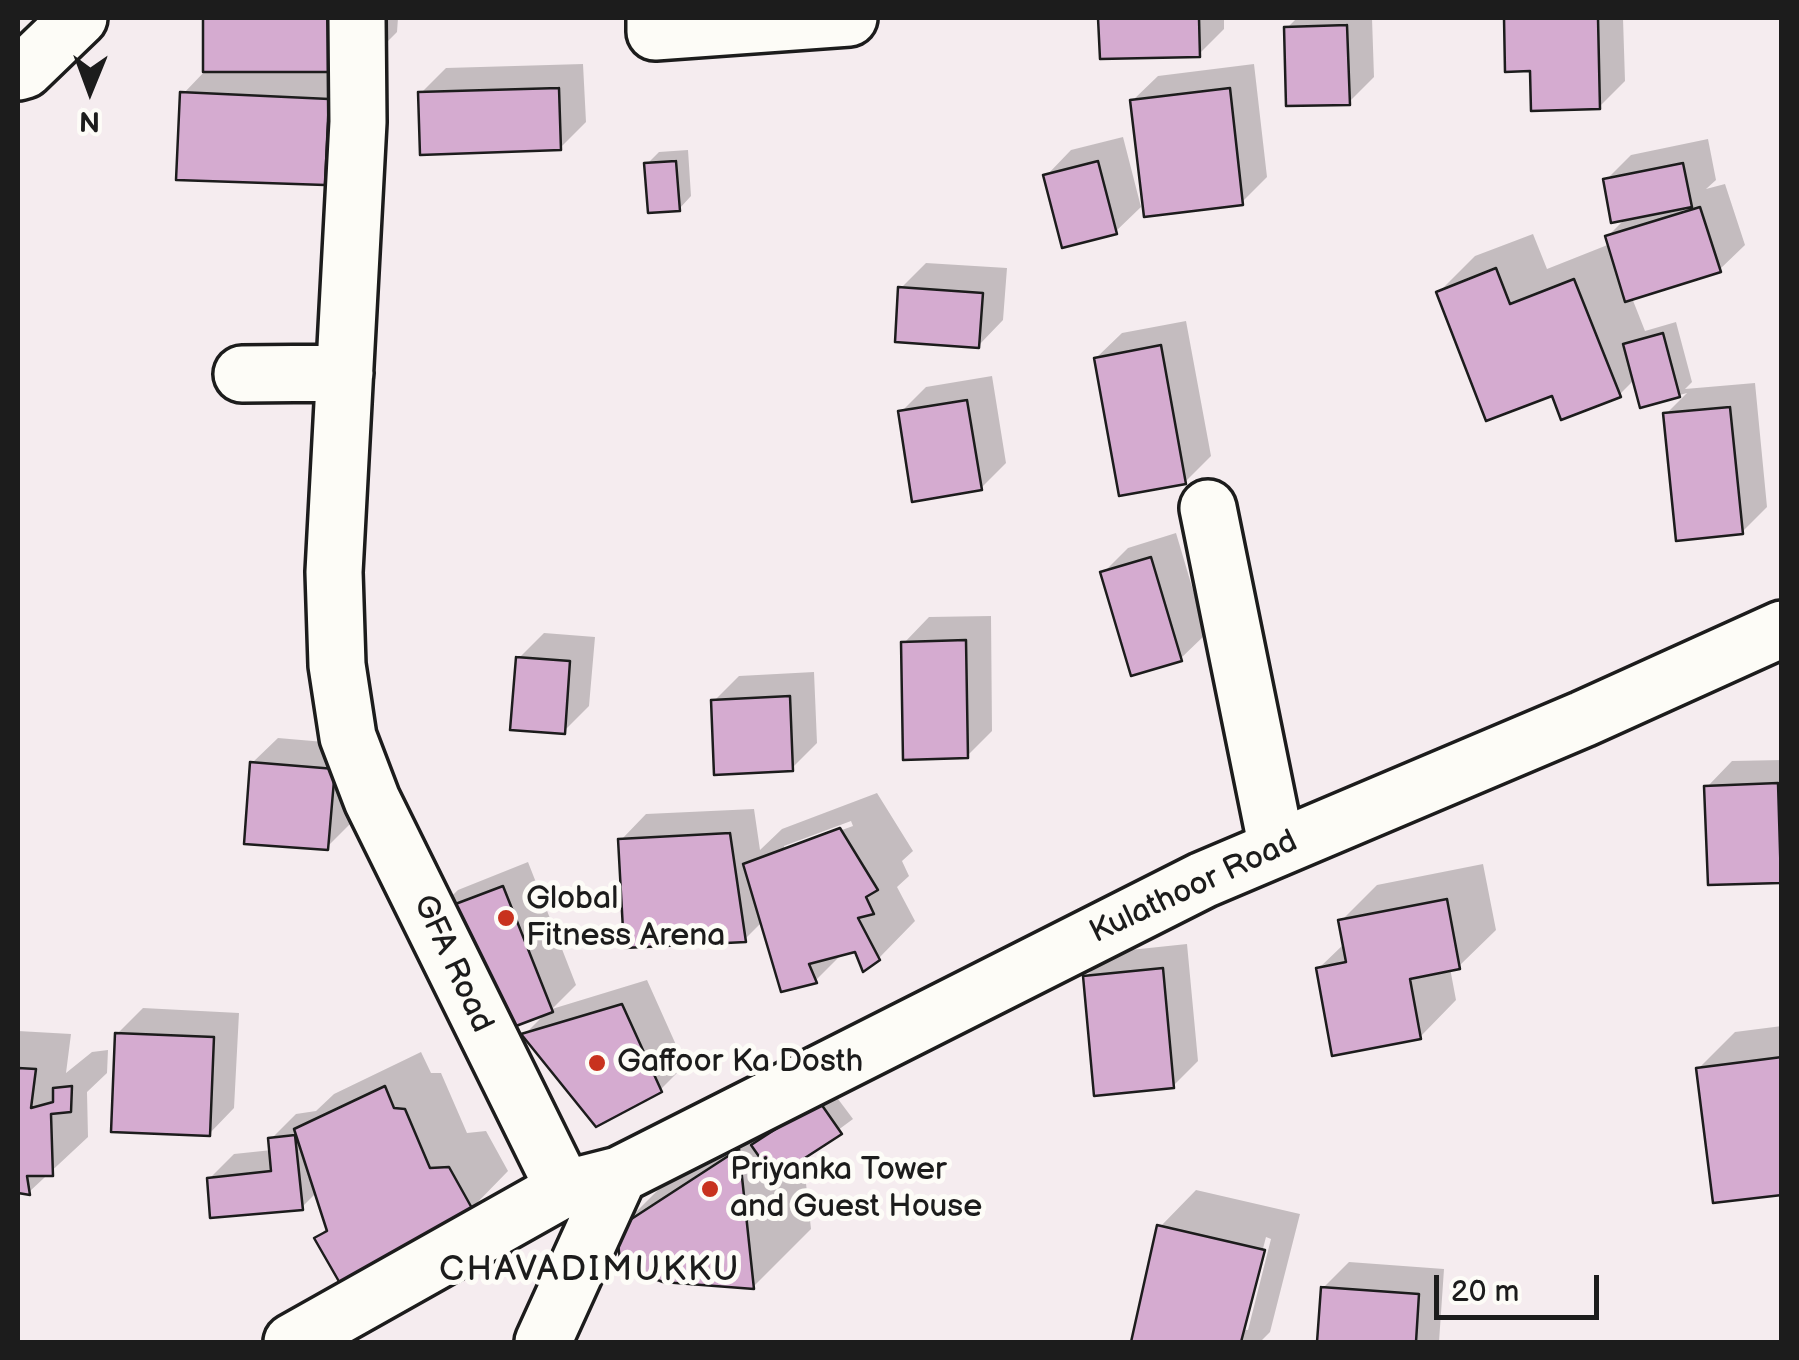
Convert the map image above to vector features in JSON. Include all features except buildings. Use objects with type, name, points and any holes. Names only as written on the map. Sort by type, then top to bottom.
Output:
[{"type":"street","points":[[20,86],[79,18]]},
{"type":"street","name":"GFA Road","points":[[357,18],[358,122],[334,572],[337,664],[348,736],[372,800],[564,1189]]},
{"type":"street","points":[[655,18],[655,32],[849,18]]},
{"type":"street","points":[[242,374],[345,373]]},
{"type":"street","points":[[1208,508],[1277,848]]},
{"type":"street","name":"Kulathoor Road","points":[[292,1342],[564,1189],[620,1175],[1203,880],[1782,629]]},
{"type":"street","points":[[543,1342],[620,1175]]},
{"type":"place","name":"Global Fitness Arena","points":[[506,918]]},
{"type":"place","name":"Gaffoor Ka Dosth","points":[[597,1063]]},
{"type":"place","name":"Priyanka Tower and Guest House","points":[[710,1189]]},
{"type":"district","name":"CHAVADIMUKKU","points":[[590,1271]]}]
